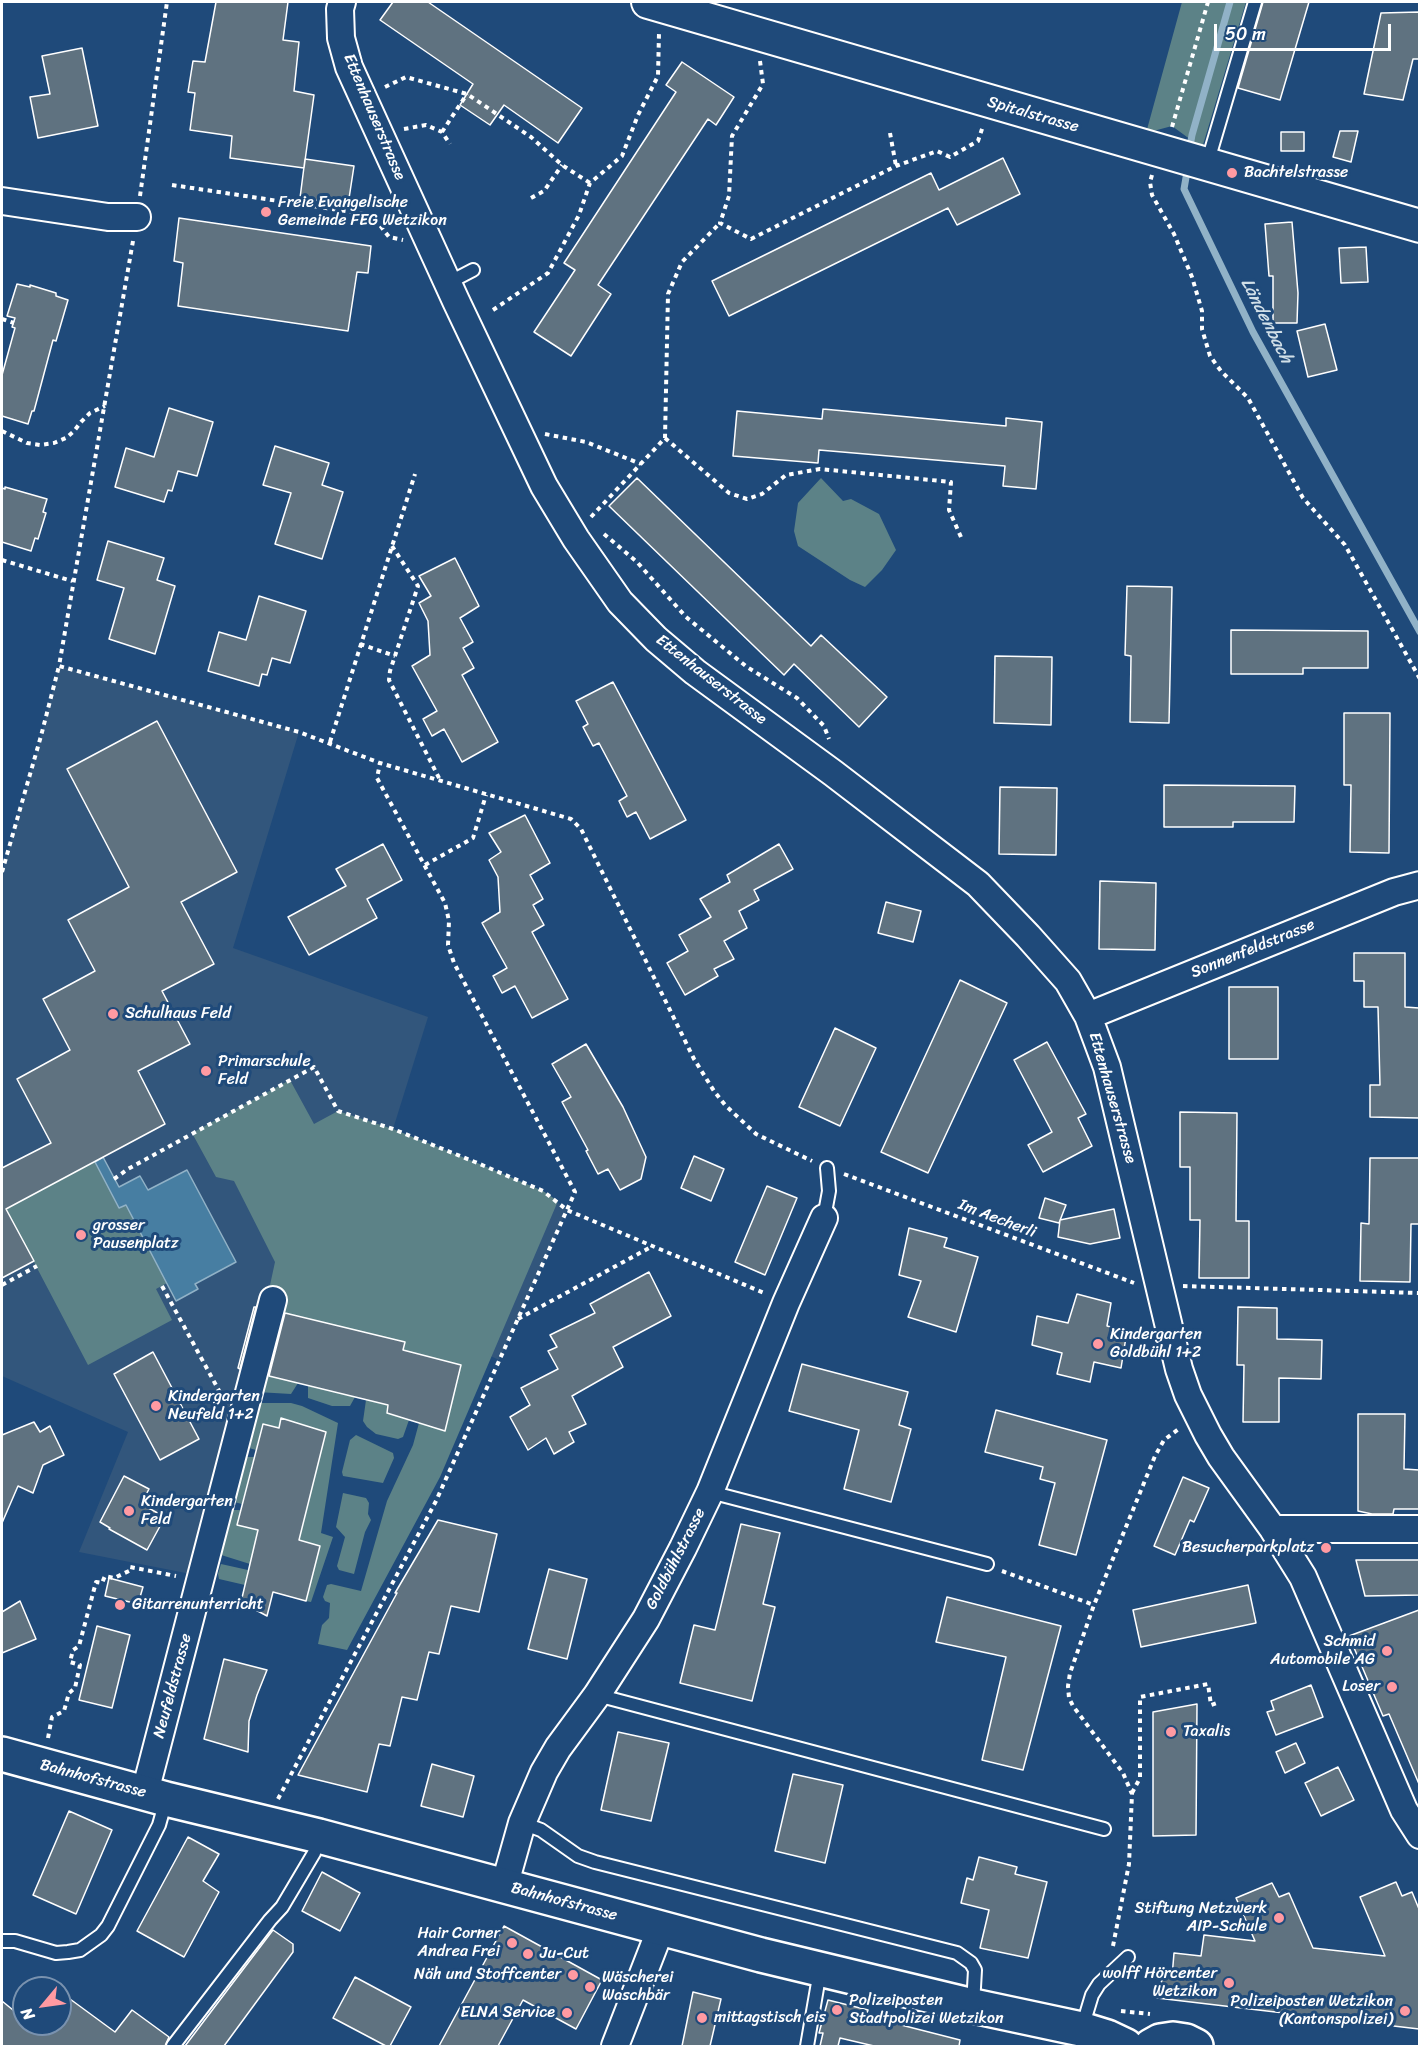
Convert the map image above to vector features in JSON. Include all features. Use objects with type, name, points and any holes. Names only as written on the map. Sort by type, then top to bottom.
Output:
[{"type":"main road","name":"Bahnhofstrasse","points":[[2,1754],[820,1969],[1081,2029],[1126,2046]]},
{"type":"main road","points":[[1151,2046],[1160,2041],[1173,2039],[1196,2046]]},
{"type":"street","name":"Ettenhauserstrasse","points":[[342,2],[340,9],[341,38],[350,67],[448,283],[544,486],[576,539],[620,602],[656,639],[695,672],[833,773],[978,884],[1068,981],[1088,1016],[1107,1067],[1179,1369],[1199,1418],[1221,1457],[1274,1529],[1303,1577],[1404,1810],[1419,1835]]},
{"type":"street","name":"Spitalstrasse","points":[[656,4],[1419,226]]},
{"type":"street","points":[[2,201],[108,217],[137,217]]},
{"type":"street","name":"Sonnenfeldstrasse","points":[[1088,1016],[1394,892],[1419,885]]},
{"type":"street","name":"Goldbühlstrasse","points":[[504,1887],[522,1823],[544,1772],[646,1619],[710,1492],[786,1303],[824,1218]]},
{"type":"street","name":"Neufeldstrasse","points":[[156,1796],[200,1581],[273,1300]]},
{"type":"street","points":[[1274,1529],[1419,1529]]},
{"type":"street","points":[[615,2046],[661,1928]]},
{"type":"lane","points":[[1202,164],[1255,2]]},
{"type":"lane","points":[[448,283],[473,270]]},
{"type":"lane","points":[[824,1218],[829,1191],[827,1168]]},
{"type":"lane","points":[[710,1492],[987,1564]]},
{"type":"lane","points":[[597,1695],[1104,1829]]},
{"type":"lane","points":[[2,1941],[15,1941],[56,1953],[80,1950],[101,1935],[108,1926],[159,1825],[156,1796]]},
{"type":"lane","points":[[522,1823],[541,1830],[578,1856],[595,1862],[957,1953],[971,1963],[975,1970],[973,2006]]},
{"type":"lane","points":[[173,2046],[282,1907],[314,1853],[319,1836]]},
{"type":"lane","points":[[1081,2029],[1092,1995],[1099,1984],[1128,1957]]},
{"type":"lane","points":[[807,2046],[820,1969]]},
{"type":"path","points":[[2,872],[59,666],[137,217],[167,2]]},
{"type":"path","points":[[1208,2],[1164,150],[1150,182],[1152,195],[1174,234],[1192,277],[1202,311],[1202,329],[1210,356],[1221,371],[1248,398],[1303,498],[1345,545],[1419,679]]},
{"type":"path","points":[[493,310],[548,273],[579,215],[590,183],[622,156],[638,115],[658,76],[656,4]]},
{"type":"path","points":[[588,520],[665,438],[668,294],[682,262],[720,223],[729,196],[732,136],[763,84],[759,51]]},
{"type":"path","points":[[385,87],[406,77],[467,94],[531,136],[562,165],[590,183]]},
{"type":"path","points":[[442,132],[467,94]]},
{"type":"path","points":[[720,223],[751,239],[896,166],[937,151],[950,156],[978,141],[985,121]]},
{"type":"path","points":[[404,129],[425,125],[442,132],[450,144]]},
{"type":"path","points":[[890,134],[896,166]]},
{"type":"path","points":[[531,198],[544,191],[562,165]]},
{"type":"path","points":[[172,184],[372,216],[389,237],[398,239],[408,240],[426,233]]},
{"type":"path","points":[[2,319],[14,323]]},
{"type":"path","points":[[2,431],[27,443],[40,445],[54,443],[66,438],[90,413],[105,406]]},
{"type":"path","points":[[539,433],[586,442],[641,464]]},
{"type":"path","points":[[665,438],[729,493],[747,499],[762,494],[786,475],[820,469],[951,483],[949,510],[961,537]]},
{"type":"path","points":[[330,742],[415,474]]},
{"type":"path","points":[[596,528],[637,562],[686,616],[747,666],[797,698],[824,726],[835,754],[833,773]]},
{"type":"path","points":[[391,546],[418,586],[389,680],[440,781]]},
{"type":"path","points":[[2,560],[72,581]]},
{"type":"path","points":[[360,644],[395,656]]},
{"type":"path","name":"Im Aecherli","points":[[59,666],[299,732],[380,763],[567,817],[579,826],[694,1059],[725,1105],[756,1134],[827,1168],[1139,1285],[1160,1286]]},
{"type":"path","points":[[265,1823],[436,1501],[575,1192],[454,963],[448,945],[449,921],[445,903],[377,778],[380,763]]},
{"type":"path","points":[[425,865],[473,838],[486,795]]},
{"type":"path","points":[[114,1179],[128,1169],[314,1067],[338,1111],[393,1129],[543,1191],[567,1210],[786,1303]]},
{"type":"path","points":[[518,1320],[652,1247]]},
{"type":"path","points":[[2,1285],[37,1266]]},
{"type":"path","points":[[162,1286],[240,1429]]},
{"type":"path","points":[[1160,1286],[1419,1293]]},
{"type":"path","points":[[1132,1794],[1123,1773],[1073,1706],[1068,1691],[1070,1673],[1094,1605],[1160,1446],[1169,1435],[1199,1418]]},
{"type":"path","points":[[987,1564],[1094,1605]]},
{"type":"path","points":[[46,1748],[52,1717],[64,1711],[69,1693],[75,1688],[80,1665],[70,1662],[73,1650],[79,1647],[96,1582],[102,1583],[105,1576],[114,1578],[129,1571],[130,1567],[200,1581]]},
{"type":"path","points":[[1112,1971],[1112,1950],[1129,1864],[1132,1794],[1140,1778],[1140,1697],[1208,1684],[1211,1706],[1220,1702]]},
{"type":"path","points":[[1115,2010],[1156,2015]]},
{"type":"shaded area","name":"Primarschule Feld","points":[[59,666],[299,732],[233,948],[428,1017],[393,1129],[543,1191],[567,1210],[499,1360],[320,1275],[267,1298],[201,1576],[79,1552],[128,1432],[2,1376],[2,872]]},
{"type":"shaded area","points":[[103,1157],[119,1187],[140,1176],[148,1190],[187,1170],[236,1262],[195,1284],[198,1289],[176,1301],[126,1205],[119,1208],[95,1162]]},
{"type":"green space","points":[[1182,2],[1246,2],[1202,148],[1172,126],[1146,133]]},
{"type":"green space","points":[[821,478],[843,501],[851,499],[879,514],[896,550],[882,570],[865,587],[850,580],[798,546],[794,531],[798,503]]},
{"type":"green space","points":[[290,1080],[314,1124],[338,1111],[393,1129],[475,1162],[543,1191],[558,1201],[440,1477],[347,1650],[318,1644],[322,1625],[329,1618],[330,1603],[323,1597],[327,1585],[361,1591],[387,1501],[413,1445],[419,1423],[445,1430],[461,1366],[403,1350],[404,1342],[290,1315],[274,1377],[298,1383],[291,1394],[257,1392],[267,1299],[275,1262],[234,1181],[216,1177],[192,1133]]},
{"type":"green space","name":"grosser Pausenplatz","points":[[95,1162],[119,1208],[126,1204],[167,1283],[156,1289],[172,1320],[88,1365],[6,1209]]},
{"type":"green space","points":[[308,1386],[355,1397],[350,1406],[332,1406],[308,1398]]},
{"type":"green space","points":[[366,1400],[388,1405],[387,1413],[409,1420],[403,1437],[398,1439],[376,1434],[367,1427],[363,1421]]},
{"type":"green space","points":[[261,1403],[291,1403],[338,1423],[321,1533],[333,1537],[311,1602],[306,1601],[320,1546],[299,1540],[326,1432],[281,1418],[279,1428],[262,1425],[256,1450],[249,1448],[246,1446],[256,1406]]},
{"type":"green space","points":[[356,1435],[393,1453],[394,1458],[383,1483],[343,1476],[350,1440]]},
{"type":"green space","points":[[254,1457],[242,1504],[234,1502],[240,1459]]},
{"type":"green space","points":[[343,1493],[366,1498],[369,1503],[368,1514],[371,1520],[365,1532],[354,1574],[339,1570],[337,1566],[345,1537],[336,1527]]},
{"type":"green space","points":[[231,1510],[241,1510],[238,1525],[258,1530],[250,1564],[218,1554]]},
{"type":"green space","points":[[221,1564],[248,1570],[245,1585],[219,1579]]},
{"type":"building","points":[[216,2],[288,2],[283,40],[299,42],[294,91],[314,95],[304,168],[230,158],[232,136],[190,130],[195,93],[188,92],[193,61],[205,62]]},
{"type":"building","points":[[393,2],[428,2],[582,108],[558,143],[504,105],[490,125],[460,105],[473,84],[380,20]]},
{"type":"building","points":[[1263,2],[1309,2],[1280,100],[1238,88]]},
{"type":"building","points":[[1419,12],[1419,59],[1413,59],[1403,100],[1364,94],[1381,13]]},
{"type":"building","points":[[82,48],[98,126],[38,138],[30,97],[50,94],[42,56]]},
{"type":"building","points":[[682,62],[734,97],[716,125],[708,119],[598,285],[611,294],[571,356],[534,332],[575,270],[564,263],[676,92],[666,85]]},
{"type":"building","points":[[1340,131],[1358,131],[1351,162],[1333,157]]},
{"type":"building","points":[[1281,132],[1304,132],[1304,151],[1281,151]]},
{"type":"building","points":[[1003,158],[1020,194],[957,225],[948,208],[729,316],[712,281],[931,173],[939,190]]},
{"type":"building","points":[[305,159],[354,166],[348,205],[300,198]]},
{"type":"building","points":[[179,218],[371,246],[368,273],[357,272],[348,331],[178,306],[183,263],[174,261]]},
{"type":"building","points":[[1292,222],[1298,293],[1297,323],[1273,323],[1273,276],[1269,276],[1265,224]]},
{"type":"building","points":[[1366,247],[1368,282],[1341,283],[1339,248]]},
{"type":"building","points":[[17,284],[30,287],[30,285],[56,293],[56,296],[68,300],[56,341],[53,340],[34,411],[32,411],[28,424],[2,416],[2,375],[15,328],[12,327],[15,318],[7,316]]},
{"type":"building","points":[[1325,324],[1337,370],[1308,377],[1297,331]]},
{"type":"building","points":[[169,408],[213,422],[197,476],[178,471],[172,491],[168,490],[164,502],[115,487],[126,448],[154,457]]},
{"type":"building","points":[[823,409],[1006,426],[1006,418],[1042,422],[1036,489],[1003,486],[1005,466],[819,450],[818,463],[733,456],[737,411],[822,419]]},
{"type":"building","points":[[275,446],[329,463],[322,485],[343,492],[322,559],[275,544],[291,493],[263,485]]},
{"type":"building","points":[[637,478],[811,646],[821,635],[887,697],[859,727],[794,664],[784,675],[609,506]]},
{"type":"building","points":[[5,487],[47,499],[43,512],[46,513],[38,539],[35,538],[31,551],[2,542],[2,488],[5,489]]},
{"type":"building","points":[[108,541],[164,558],[157,580],[175,586],[155,654],[109,639],[124,588],[97,580]]},
{"type":"building","points":[[455,558],[479,606],[460,618],[473,642],[463,648],[474,668],[462,675],[498,742],[462,762],[444,729],[432,736],[423,719],[437,711],[412,666],[430,655],[428,621],[419,603],[431,596],[419,576]]},
{"type":"building","points":[[1127,586],[1172,587],[1169,723],[1130,722],[1131,656],[1125,655]]},
{"type":"building","points":[[259,596],[306,611],[290,663],[272,658],[267,675],[262,674],[259,686],[208,671],[219,632],[246,640]]},
{"type":"building","points":[[1231,630],[1368,631],[1368,668],[1303,668],[1303,674],[1231,674]]},
{"type":"building","points":[[995,656],[1052,657],[1051,725],[994,723]]},
{"type":"building","points":[[613,682],[686,820],[650,839],[636,812],[627,817],[619,801],[627,796],[599,743],[593,746],[583,727],[588,724],[576,701]]},
{"type":"building","points":[[1344,713],[1390,713],[1389,853],[1350,852],[1351,785],[1344,785]]},
{"type":"building","name":"Schulhaus Feld","points":[[157,721],[237,872],[181,902],[214,964],[162,991],[190,1044],[138,1071],[165,1124],[6,1209],[34,1261],[2,1278],[2,1168],[51,1143],[17,1079],[70,1050],[43,999],[95,971],[68,920],[129,887],[67,769]]},
{"type":"building","points":[[1164,785],[1295,786],[1294,822],[1233,822],[1233,827],[1164,827]]},
{"type":"building","points":[[1000,787],[1057,788],[1056,855],[999,854]]},
{"type":"building","points":[[525,815],[550,863],[530,875],[543,899],[533,905],[544,925],[532,932],[568,999],[532,1018],[515,986],[502,993],[493,976],[507,968],[482,923],[500,912],[498,877],[489,860],[501,852],[489,833]]},
{"type":"building","points":[[383,844],[402,880],[367,899],[377,918],[309,955],[288,917],[346,886],[336,869]]},
{"type":"building","points":[[779,844],[793,869],[754,890],[759,900],[739,911],[747,928],[724,941],[734,959],[714,969],[718,976],[685,995],[667,963],[688,951],[679,935],[711,917],[700,899],[730,882],[727,875]]},
{"type":"building","points":[[1100,881],[1156,883],[1155,950],[1099,949]]},
{"type":"building","points":[[886,902],[921,911],[913,942],[878,933]]},
{"type":"building","points":[[1354,953],[1405,953],[1405,1007],[1419,1008],[1419,1118],[1370,1117],[1370,1085],[1380,1085],[1378,1007],[1364,1007],[1364,981],[1354,981]]},
{"type":"building","points":[[960,980],[1007,1003],[928,1173],[881,1152]]},
{"type":"building","points":[[1229,987],[1278,987],[1278,1059],[1229,1059]]},
{"type":"building","points":[[835,1028],[876,1048],[840,1126],[799,1107]]},
{"type":"building","points":[[1047,1042],[1086,1114],[1078,1118],[1092,1146],[1043,1172],[1028,1145],[1052,1132],[1014,1060]]},
{"type":"building","points":[[586,1044],[623,1107],[646,1157],[641,1179],[620,1190],[608,1169],[598,1174],[562,1102],[571,1097],[552,1064]]},
{"type":"building","points":[[1180,1112],[1237,1113],[1236,1221],[1249,1221],[1249,1278],[1199,1278],[1200,1220],[1190,1220],[1190,1167],[1180,1167]]},
{"type":"building","points":[[694,1156],[724,1169],[711,1201],[681,1188]]},
{"type":"building","points":[[1370,1158],[1419,1158],[1419,1224],[1411,1224],[1410,1282],[1360,1281],[1361,1223],[1369,1224]]},
{"type":"building","points":[[767,1186],[797,1198],[765,1275],[735,1262]]},
{"type":"building","points":[[1045,1198],[1066,1205],[1059,1223],[1039,1218]]},
{"type":"building","points":[[1114,1209],[1120,1238],[1090,1244],[1058,1237],[1060,1220]]},
{"type":"building","points":[[909,1228],[947,1238],[944,1247],[978,1257],[956,1332],[908,1317],[921,1281],[899,1275]]},
{"type":"building","points":[[649,1272],[671,1316],[613,1347],[623,1367],[572,1396],[586,1424],[569,1432],[574,1442],[554,1454],[546,1438],[528,1450],[510,1417],[530,1405],[521,1388],[558,1369],[548,1351],[557,1347],[550,1335],[595,1313],[590,1304]]},
{"type":"building","points":[[1077,1294],[1111,1303],[1107,1326],[1127,1331],[1121,1368],[1094,1362],[1090,1382],[1057,1374],[1062,1353],[1032,1345],[1037,1316],[1068,1323]]},
{"type":"building","points":[[254,1307],[256,1307],[240,1369],[238,1368]]},
{"type":"building","points":[[1238,1307],[1277,1308],[1277,1339],[1322,1340],[1321,1379],[1279,1378],[1279,1422],[1243,1422],[1244,1365],[1237,1365]]},
{"type":"building","points":[[285,1313],[405,1342],[403,1350],[461,1365],[445,1431],[387,1413],[388,1405],[269,1376]]},
{"type":"building","name":"Kindergarten Neufeld 1+2","points":[[153,1352],[199,1439],[160,1460],[114,1374]]},
{"type":"building","points":[[802,1364],[908,1392],[899,1425],[911,1429],[891,1502],[844,1489],[859,1430],[789,1411]]},
{"type":"building","points":[[996,1410],[1107,1440],[1076,1555],[1039,1545],[1055,1483],[1040,1479],[1043,1467],[985,1452]]},
{"type":"building","points":[[1358,1414],[1405,1414],[1404,1469],[1419,1470],[1419,1509],[1394,1509],[1393,1514],[1358,1511]]},
{"type":"building","points":[[281,1418],[326,1432],[299,1540],[320,1546],[306,1601],[273,1592],[267,1616],[241,1602],[258,1530],[237,1525],[263,1424],[279,1428]]},
{"type":"building","points":[[34,1422],[40,1432],[50,1426],[64,1455],[43,1465],[33,1493],[18,1486],[2,1523],[2,1435]]},
{"type":"building","name":"Kindergarten Feld","points":[[124,1476],[149,1489],[141,1504],[165,1517],[147,1550],[100,1522]]},
{"type":"building","points":[[1183,1477],[1209,1488],[1194,1522],[1190,1520],[1175,1555],[1154,1546]]},
{"type":"building","points":[[438,1520],[497,1534],[479,1612],[451,1606],[439,1654],[429,1652],[417,1700],[402,1697],[390,1746],[379,1744],[367,1792],[298,1775],[397,1593],[395,1593]]},
{"type":"building","points":[[741,1524],[780,1533],[763,1604],[775,1607],[752,1701],[680,1683],[694,1625],[715,1630]]},
{"type":"building","points":[[1356,1560],[1419,1560],[1419,1595],[1365,1596]]},
{"type":"building","points":[[549,1569],[587,1579],[567,1659],[528,1649]]},
{"type":"building","points":[[109,1578],[143,1587],[138,1604],[105,1596]]},
{"type":"building","points":[[1248,1585],[1256,1623],[1141,1647],[1133,1610]]},
{"type":"building","points":[[947,1597],[1061,1626],[1023,1770],[982,1760],[1006,1657],[936,1642]]},
{"type":"building","points":[[20,1601],[36,1639],[2,1653],[2,1612]]},
{"type":"building","name":"Schmid Automobile AG","points":[[1419,1610],[1419,1784],[1389,1714],[1383,1716],[1349,1636]]},
{"type":"building","points":[[97,1626],[130,1635],[112,1708],[79,1700]]},
{"type":"building","points":[[224,1659],[267,1670],[249,1721],[248,1752],[204,1739]]},
{"type":"building","points":[[1311,1685],[1323,1717],[1276,1735],[1267,1712],[1274,1710],[1271,1701]]},
{"type":"building","points":[[1197,1704],[1196,1835],[1153,1836],[1153,1712]]},
{"type":"building","points":[[618,1732],[669,1743],[651,1821],[601,1810]]},
{"type":"building","points":[[1296,1743],[1305,1763],[1285,1773],[1276,1752]]},
{"type":"building","points":[[432,1764],[474,1776],[463,1817],[421,1806]]},
{"type":"building","points":[[1338,1767],[1354,1800],[1321,1816],[1305,1783]]},
{"type":"building","points":[[793,1774],[843,1785],[825,1863],[775,1851]]},
{"type":"building","points":[[69,1811],[112,1830],[76,1914],[33,1895]]},
{"type":"building","points":[[188,1837],[219,1854],[203,1881],[219,1892],[184,1957],[137,1931]]},
{"type":"building","points":[[979,1857],[1017,1867],[1015,1874],[1047,1882],[1028,1958],[980,1948],[989,1910],[961,1903],[967,1878],[973,1880]]},
{"type":"building","points":[[322,1872],[360,1893],[340,1931],[302,1911]]},
{"type":"building","points":[[1396,1882],[1402,1896],[1412,1892],[1419,1909],[1419,2029],[1157,1998],[1163,1976],[1172,1977],[1174,1953],[1201,1956],[1204,1935],[1255,1941],[1236,1898],[1272,1883],[1279,1897],[1289,1893],[1313,1948],[1385,1956],[1360,1897]]},
{"type":"building","points":[[504,1926],[602,1980],[576,2029],[523,2000],[498,2046],[439,2046]]},
{"type":"building","points":[[273,1930],[293,1944],[293,1952],[224,2046],[185,2046]]},
{"type":"building","points":[[355,1977],[411,2007],[390,2046],[333,2018]]},
{"type":"building","name":"mittagstisch eis","points":[[693,1992],[721,1999],[710,2046],[682,2046]]},
{"type":"building","points":[[72,2000],[115,2032],[132,2010],[169,2037],[165,2046],[2,2046],[2,2001],[12,2009],[12,2036],[72,2036]]},
{"type":"building","points":[[828,2000],[868,2010],[866,2016],[960,2040],[959,2046],[874,2046],[840,2038],[838,2046],[820,2046],[823,2033],[819,2033]]},
{"type":"waterway","name":"Ländenbach","points":[[1189,152],[1230,2]]},
{"type":"waterway","name":"Ländenbach","points":[[1188,166],[1184,189],[1253,332],[1420,632]]},
{"type":"place","name":"Bachtelstrasse","points":[[1232,173]]},
{"type":"place","name":"Freie Evangelische Gemeinde FEG Wetzikon","points":[[266,212]]},
{"type":"place","name":"Schulhaus Feld","points":[[113,1014]]},
{"type":"place","name":"Primarschule Feld","points":[[206,1071]]},
{"type":"place","name":"grosser Pausenplatz","points":[[81,1235]]},
{"type":"place","name":"Kindergarten Goldbühl 1+2","points":[[1098,1344]]},
{"type":"place","name":"Kindergarten Neufeld 1+2","points":[[156,1406]]},
{"type":"place","name":"Kindergarten Feld","points":[[129,1511]]},
{"type":"place","name":"Besucherparkplatz","points":[[1326,1548]]},
{"type":"place","name":"Gitarrenunterricht","points":[[120,1605]]},
{"type":"place","name":"Schmid Automobile AG","points":[[1387,1651]]},
{"type":"place","name":"Loser","points":[[1392,1687]]},
{"type":"place","name":"Taxalis","points":[[1171,1732]]},
{"type":"place","name":"Stiftung Netzwerk AIP-Schule","points":[[1279,1918]]},
{"type":"place","name":"Hair Corner Andrea Frei","points":[[512,1943]]},
{"type":"place","name":"Ju-Cut","points":[[528,1954]]},
{"type":"place","name":"Näh und Stoffcenter","points":[[573,1975]]},
{"type":"place","name":"wolff Hörcenter Wetzikon","points":[[1229,1983]]},
{"type":"place","name":"Wäscherei Waschbär","points":[[590,1987]]},
{"type":"place","name":"Polizeiposten Stadtpolizei Wetzikon","points":[[837,2010]]},
{"type":"place","name":"Polizeiposten Wetzikon (Kantonspolizei)","points":[[1405,2011]]},
{"type":"place","name":"ELNA Service","points":[[567,2013]]},
{"type":"place","name":"mittagstisch eis","points":[[702,2018]]}]
